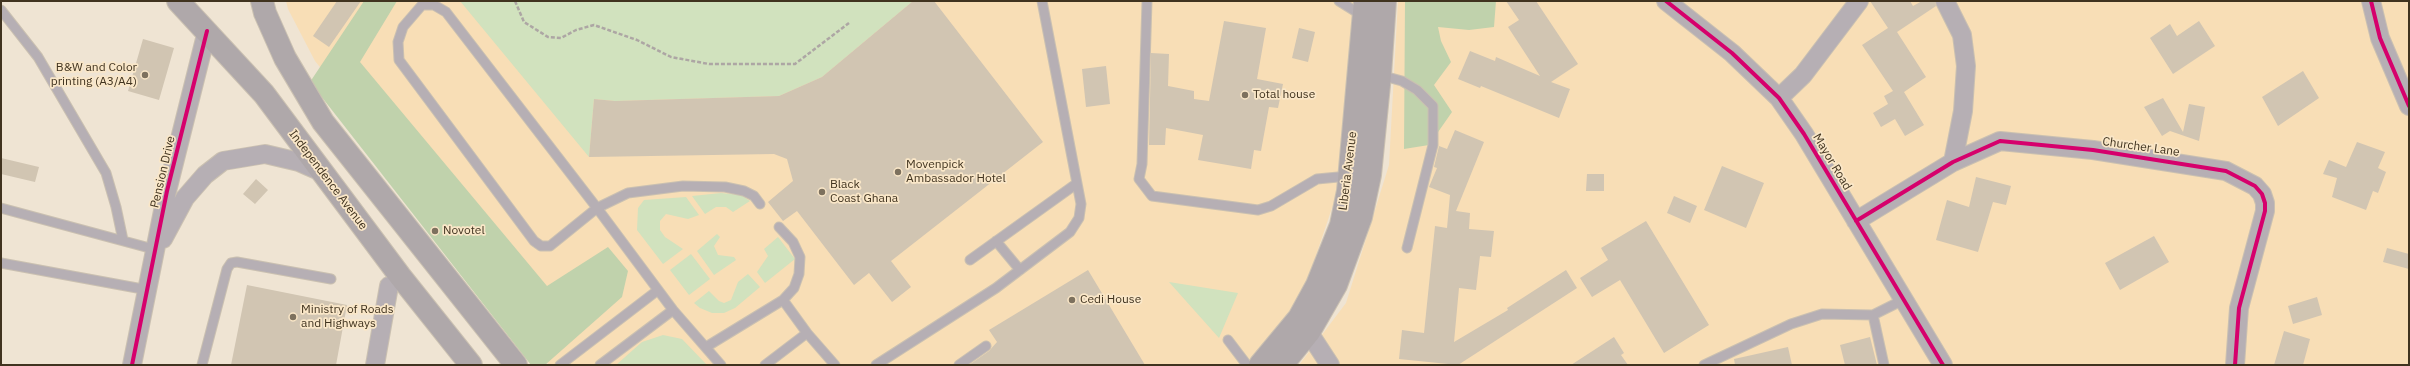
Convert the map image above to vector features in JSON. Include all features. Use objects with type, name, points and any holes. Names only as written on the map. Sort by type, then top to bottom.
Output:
[{"type":"main road","name":"Independence Avenue","points":[[178,1],[264,94],[400,276],[471,365]]},
{"type":"main road","points":[[262,1],[264,13],[285,58],[324,122],[516,365]]},
{"type":"main road","name":"Liberia Avenue","points":[[1260,365],[1304,325],[1336,285],[1361,217],[1370,175],[1380,75],[1385,1]]},
{"type":"main road","name":"Liberia Avenue","points":[[1282,365],[1304,325],[1317,285],[1341,225],[1349,176],[1365,9]]},
{"type":"street","name":"Mayor Road","points":[[1666,1],[1732,53],[1779,98],[1856,221],[1943,365]]},
{"type":"street","points":[[1779,98],[1807,70],[1859,1]]},
{"type":"street","points":[[1946,1],[1962,35],[1966,66],[1964,105],[1953,162]]},
{"type":"street","points":[[2371,1],[2380,38],[2409,106]]},
{"type":"street","name":"Pension Drive","points":[[132,365],[157,250],[167,191],[207,31]]},
{"type":"street","name":"Churcher Lane","points":[[1856,221],[1953,162],[2000,141],[2093,150],[2226,171],[2255,186],[2262,194],[2266,211],[2239,308],[2235,365]]},
{"type":"street","points":[[157,250],[185,198],[205,175],[224,161],[266,154],[299,162],[324,174]]},
{"type":"street","points":[[375,365],[389,286]]},
{"type":"street","points":[[1304,325],[1330,365]]},
{"type":"lane","points":[[876,365],[996,288],[1070,232],[1079,218],[1081,204],[1042,1]]},
{"type":"lane","points":[[1147,1],[1142,164],[1139,179],[1152,196],[1258,210],[1271,206],[1317,179],[1349,176]]},
{"type":"lane","points":[[1339,1],[1365,9]]},
{"type":"lane","points":[[721,365],[673,310],[598,208],[446,12],[434,5],[422,5],[403,27],[398,42],[399,60],[534,241],[541,246],[550,246],[598,208],[628,193],[683,186],[725,186],[754,196],[760,204]]},
{"type":"lane","points":[[1,10],[38,57],[106,173],[116,207],[123,240]]},
{"type":"lane","points":[[1380,75],[1402,81],[1417,90],[1433,106],[1434,145],[1407,248]]},
{"type":"lane","points":[[970,260],[1076,184]]},
{"type":"lane","points":[[1,208],[157,250]]},
{"type":"lane","points":[[706,347],[783,300],[794,288],[799,274],[800,257],[793,242],[779,227]]},
{"type":"lane","points":[[996,241],[1020,270]]},
{"type":"lane","points":[[202,365],[227,269],[231,263],[237,262],[331,279]]},
{"type":"lane","points":[[1,263],[148,290]]},
{"type":"lane","points":[[560,365],[658,290]]},
{"type":"lane","points":[[783,300],[807,332],[835,365]]},
{"type":"lane","points":[[1704,365],[1791,324],[1822,314],[1873,315],[1903,300]]},
{"type":"lane","points":[[600,365],[673,310]]},
{"type":"lane","points":[[1873,315],[1884,365]]},
{"type":"lane","points":[[765,365],[807,332]]},
{"type":"lane","points":[[1228,340],[1247,365]]},
{"type":"lane","points":[[959,365],[986,346]]},
{"type":"path","points":[[515,1],[524,22],[548,37],[561,38],[576,30],[594,25],[637,40],[671,57],[709,64],[795,64],[849,23]]},
{"type":"shaded area","points":[[286,1],[1357,1],[1337,193],[1301,300],[1247,365],[549,365],[388,151],[315,61],[288,9]]},
{"type":"shaded area","points":[[1398,1],[2409,1],[2409,365],[1299,365],[1346,303],[1389,165]]},
{"type":"green space","points":[[364,1],[397,1],[360,62],[547,286],[608,247],[628,271],[622,297],[545,365],[531,365],[310,82]]},
{"type":"green space","points":[[460,1],[913,1],[822,77],[779,96],[615,101],[594,99],[589,157]]},
{"type":"green space","points":[[1405,1],[1496,1],[1494,27],[1469,30],[1438,27],[1441,41],[1451,62],[1434,85],[1452,112],[1429,145],[1404,149]]},
{"type":"green space","points":[[721,193],[741,195],[750,201],[733,212],[726,207],[716,207],[705,214],[692,196]]},
{"type":"green space","points":[[686,197],[699,215],[688,219],[666,214],[660,221],[660,230],[665,237],[683,249],[663,264],[637,230],[638,208],[644,200]]},
{"type":"green space","points":[[717,234],[720,237],[714,246],[718,255],[734,257],[736,260],[714,275],[697,251]]},
{"type":"green space","points":[[778,237],[795,259],[765,283],[757,272],[768,256],[764,249]]},
{"type":"green space","points":[[691,254],[710,279],[689,295],[670,270]]},
{"type":"green space","points":[[748,274],[760,287],[735,308],[724,313],[712,313],[700,308],[694,303],[709,291],[719,301],[724,303],[731,300],[738,282]]},
{"type":"green space","points":[[1169,282],[1238,293],[1219,338]]},
{"type":"green space","points":[[663,335],[682,339],[707,365],[616,365],[642,342]]},
{"type":"building","points":[[337,1],[361,1],[329,47],[313,36]]},
{"type":"building","points":[[913,1],[934,1],[1043,142],[891,261],[911,287],[892,302],[869,273],[854,285],[797,211],[783,221],[768,202],[793,181],[787,159],[774,154],[589,157],[594,99],[615,101],[779,96],[822,77]]},
{"type":"building","points":[[1506,1],[1536,1],[1578,64],[1551,82],[1570,89],[1559,118],[1481,86],[1480,88],[1458,79],[1470,51],[1495,61],[1496,57],[1540,76],[1508,27],[1519,20]]},
{"type":"building","points":[[1870,1],[1910,1],[1913,6],[1922,1],[1935,1],[1936,6],[1897,32],[1926,77],[1904,92],[1924,125],[1905,136],[1895,119],[1881,127],[1873,113],[1888,104],[1884,96],[1893,91],[1862,45],[1888,28]]},
{"type":"building","name":"Total house","points":[[1224,21],[1266,28],[1257,79],[1283,84],[1278,108],[1269,107],[1261,151],[1254,150],[1251,169],[1198,160],[1203,135],[1166,128],[1165,145],[1149,145],[1151,53],[1169,54],[1168,86],[1194,91],[1194,99],[1209,101]]},
{"type":"building","points":[[2199,21],[2215,46],[2173,74],[2150,38],[2170,24],[2177,36]]},
{"type":"building","points":[[1299,28],[1315,32],[1308,62],[1292,58]]},
{"type":"building","points":[[143,39],[174,48],[159,100],[128,91]]},
{"type":"building","points":[[1106,66],[1110,104],[1086,107],[1082,69]]},
{"type":"building","points":[[2303,71],[2319,98],[2278,126],[2262,97]]},
{"type":"building","points":[[2163,98],[2183,132],[2189,104],[2205,107],[2199,141],[2170,131],[2162,136],[2144,107]]},
{"type":"building","points":[[1455,130],[1484,142],[1456,211],[1470,213],[1469,229],[1494,231],[1491,257],[1480,256],[1476,290],[1459,288],[1454,342],[1508,310],[1507,308],[1566,270],[1577,288],[1458,365],[1399,359],[1402,330],[1424,333],[1435,226],[1447,228],[1450,195],[1429,187],[1437,168],[1434,167],[1439,146],[1447,149]]},
{"type":"building","points":[[2357,142],[2385,152],[2378,168],[2386,172],[2378,193],[2373,191],[2366,210],[2332,197],[2337,178],[2323,174],[2329,160],[2346,167]]},
{"type":"building","points":[[1,158],[39,167],[35,182],[1,174]]},
{"type":"building","points":[[1722,166],[1764,183],[1746,228],[1704,210]]},
{"type":"building","points":[[1587,174],[1604,174],[1604,191],[1586,191]]},
{"type":"building","points":[[1976,177],[2011,186],[2006,205],[1993,202],[1978,252],[1936,240],[1947,200],[1969,207]]},
{"type":"building","points":[[256,179],[268,190],[255,204],[243,194]]},
{"type":"building","points":[[1674,196],[1697,206],[1690,223],[1667,213]]},
{"type":"building","points":[[1646,221],[1709,325],[1664,353],[1620,280],[1592,297],[1580,278],[1608,260],[1601,248]]},
{"type":"building","points":[[2154,236],[2169,262],[2120,290],[2105,263]]},
{"type":"building","points":[[2387,248],[2409,254],[2409,269],[2383,262]]},
{"type":"building","name":"Cedi House","points":[[1088,270],[1145,365],[969,365],[989,351],[997,342],[989,330]]},
{"type":"building","name":"Ministry of Roads and Highways","points":[[247,285],[347,305],[336,365],[231,365]]},
{"type":"building","points":[[2317,297],[2322,315],[2293,324],[2288,306]]},
{"type":"building","points":[[2284,331],[2310,339],[2303,365],[2274,365]]},
{"type":"building","points":[[1614,337],[1624,353],[1621,355],[1628,365],[1571,365]]},
{"type":"building","points":[[1870,337],[1877,365],[1845,365],[1840,345]]},
{"type":"building","points":[[1788,347],[1792,365],[1735,365],[1734,359]]},
{"type":"cycle path","points":[[1666,1],[1732,53],[1779,98],[1804,134],[1943,365]]},
{"type":"cycle path","points":[[2371,1],[2380,38],[2409,106]]},
{"type":"cycle path","points":[[132,365],[167,191],[207,31]]},
{"type":"cycle path","points":[[1856,221],[1953,162],[2000,141],[2093,150],[2226,171],[2255,186],[2262,194],[2265,203],[2265,211],[2239,308],[2235,365]]},
{"type":"place","name":"B&W and Color printing (A3/A4)","points":[[145,75]]},
{"type":"place","name":"Total house","points":[[1245,95]]},
{"type":"place","name":"Movenpick Ambassador Hotel","points":[[898,172]]},
{"type":"place","name":"Black Coast Ghana","points":[[822,192]]},
{"type":"place","name":"Novotel","points":[[435,231]]},
{"type":"place","name":"Cedi House","points":[[1072,300]]},
{"type":"place","name":"Ministry of Roads and Highways","points":[[293,317]]}]
